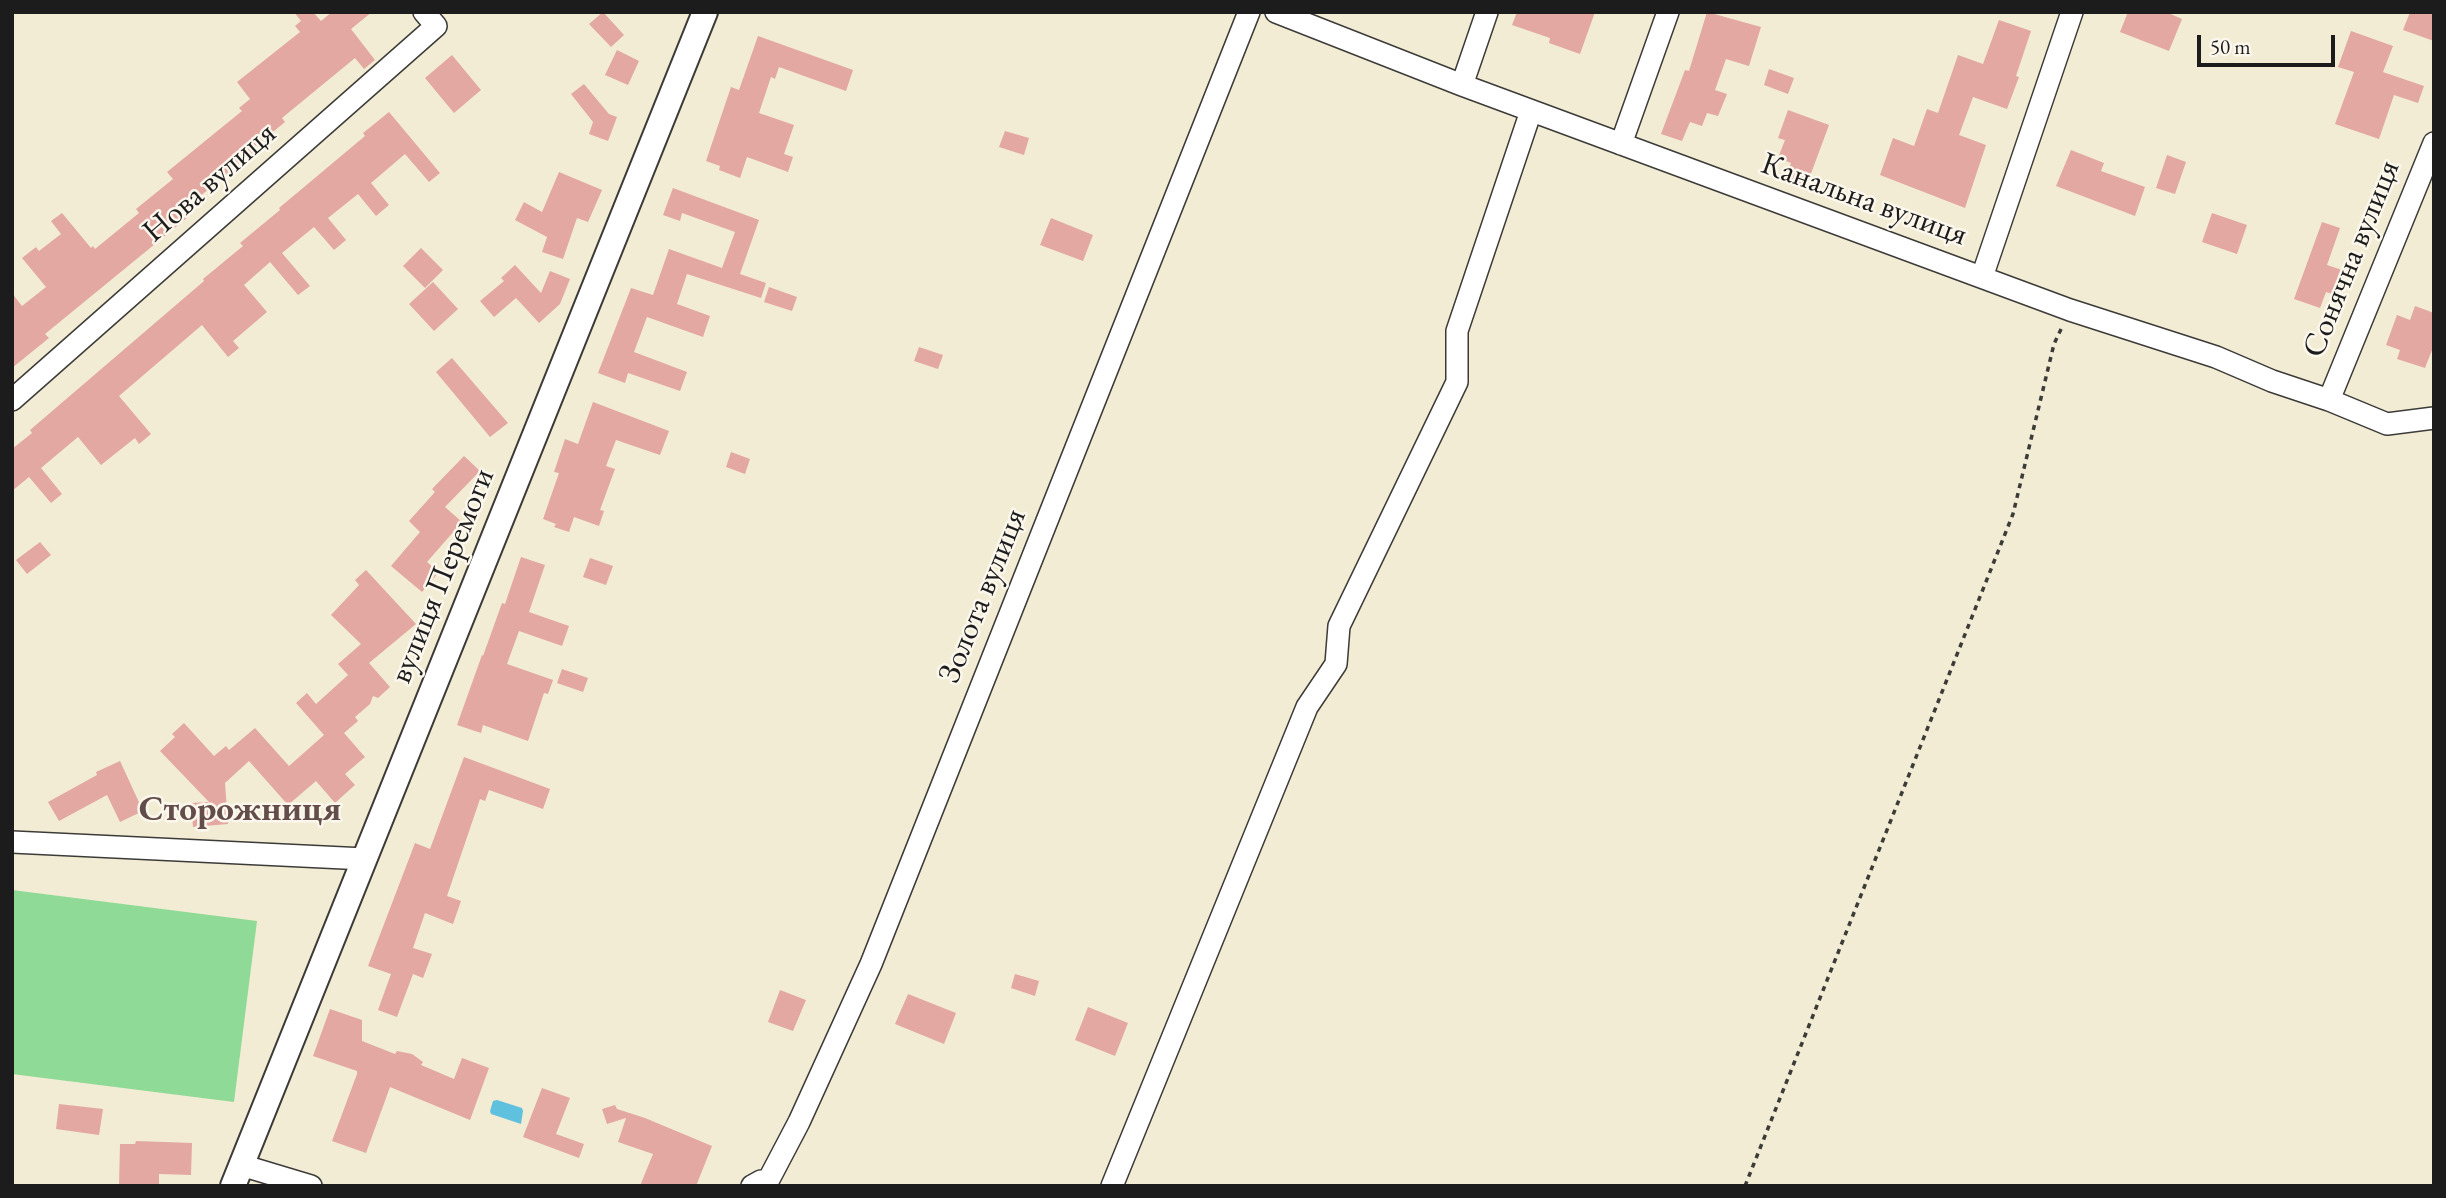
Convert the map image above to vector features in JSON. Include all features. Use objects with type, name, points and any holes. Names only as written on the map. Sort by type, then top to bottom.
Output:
[{"type":"street","name":"Нова вулиця","points":[[12,400],[436,26],[424,12]]},
{"type":"street","name":"вулиця Перемоги","points":[[311,1186],[237,1175],[705,12]]},
{"type":"street","name":"Золота вулиця","points":[[752,1186],[768,1181],[799,1122],[871,964],[1249,12]]},
{"type":"street","name":"Канальна вулиця","points":[[1276,12],[1531,111],[2070,310],[2216,357],[2387,424],[2434,418]]},
{"type":"street","points":[[1462,85],[1487,12]]},
{"type":"street","points":[[1621,144],[1668,12]]},
{"type":"street","points":[[1982,277],[2072,12]]},
{"type":"street","points":[[1112,1186],[1307,707],[1336,664],[1339,626],[1457,382],[1457,331],[1531,111]]},
{"type":"street","name":"Сонячна вулиця","points":[[2329,400],[2434,142]]},
{"type":"street","points":[[12,842],[365,859]]},
{"type":"path","points":[[1745,1186],[2013,514],[2054,345],[2070,310]]},
{"type":"green space","points":[[12,890],[257,921],[234,1102],[12,1074]]},
{"type":"water","points":[[493,1101],[522,1108],[521,1124],[491,1114]]},
{"type":"building","points":[[294,12],[313,12],[321,21],[332,12],[372,12],[351,29],[375,60],[364,69],[355,58],[282,118],[285,122],[251,150],[253,153],[183,210],[188,217],[45,334],[49,338],[12,368],[12,293],[22,306],[46,287],[22,258],[36,247],[39,251],[61,234],[51,221],[62,213],[91,248],[93,246],[95,249],[139,213],[136,209],[173,179],[167,172],[242,111],[239,108],[250,99],[237,82],[300,32],[295,26],[301,21]]},
{"type":"building","points":[[603,12],[624,35],[611,47],[589,24]]},
{"type":"building","points":[[1517,12],[1595,12],[1580,54],[1549,43],[1550,38],[1512,25]]},
{"type":"building","points":[[1707,12],[1761,27],[1749,66],[1726,59],[1715,90],[1727,94],[1718,116],[1707,113],[1702,126],[1690,122],[1682,141],[1661,134],[1685,70],[1689,71]]},
{"type":"building","points":[[2128,12],[2166,12],[2182,19],[2169,51],[2120,32]]},
{"type":"building","points":[[2410,12],[2434,12],[2434,41],[2403,30]]},
{"type":"building","points":[[1999,20],[2031,31],[2007,109],[1973,97],[1959,135],[1986,145],[1965,208],[1880,175],[1893,138],[1914,146],[1927,109],[1938,113],[1958,55],[1983,64]]},
{"type":"building","points":[[2351,31],[2393,46],[2383,72],[2424,86],[2418,103],[2394,95],[2379,139],[2335,124],[2354,72],[2338,67]]},
{"type":"building","points":[[758,36],[853,70],[846,91],[779,67],[775,79],[771,77],[759,113],[794,125],[784,154],[793,157],[788,172],[747,157],[740,178],[719,170],[720,166],[706,161],[731,87],[739,90]]},
{"type":"building","points":[[617,50],[639,61],[628,85],[605,75]]},
{"type":"building","points":[[452,55],[481,90],[454,113],[425,78]]},
{"type":"building","points":[[1769,69],[1794,78],[1788,94],[1764,85]]},
{"type":"building","points":[[584,84],[609,114],[617,117],[608,141],[589,134],[593,122],[571,94]]},
{"type":"building","points":[[1788,110],[1829,125],[1806,187],[1785,179],[1791,163],[1778,158],[1785,140],[1778,138]]},
{"type":"building","points":[[389,112],[440,173],[429,182],[405,154],[371,183],[389,205],[376,216],[358,194],[328,218],[346,240],[334,250],[314,227],[282,253],[310,286],[298,295],[270,262],[244,285],[267,312],[233,341],[239,348],[228,357],[202,325],[119,396],[151,434],[139,444],[135,438],[101,465],[78,437],[41,468],[62,494],[51,503],[29,477],[12,491],[12,449],[32,433],[30,430],[204,281],[203,279],[243,246],[240,243],[365,136],[363,133]]},
{"type":"building","points":[[1005,131],[1029,138],[1024,155],[999,147]]},
{"type":"building","points":[[2071,150],[2104,163],[2101,171],[2145,187],[2135,216],[2056,186]]},
{"type":"building","points":[[2167,155],[2186,162],[2175,194],[2156,188]]},
{"type":"building","points":[[559,172],[602,190],[588,222],[577,218],[563,259],[542,252],[547,237],[515,220],[524,202],[542,212]]},
{"type":"building","points":[[673,188],[759,220],[740,274],[766,283],[761,298],[687,274],[677,304],[710,316],[703,337],[647,317],[634,352],[687,372],[680,391],[628,373],[625,383],[598,373],[631,288],[653,295],[669,249],[722,268],[735,232],[682,213],[680,221],[663,215]]},
{"type":"building","points":[[2212,213],[2247,225],[2237,254],[2202,242]]},
{"type":"building","points":[[1051,218],[1093,235],[1083,261],[1040,245]]},
{"type":"building","points":[[2322,222],[2340,228],[2327,265],[2345,271],[2336,295],[2326,292],[2320,308],[2294,299]]},
{"type":"building","points":[[421,248],[443,270],[425,288],[403,266]]},
{"type":"building","points":[[515,265],[541,293],[550,271],[570,279],[560,304],[539,323],[516,298],[494,317],[480,301],[504,281],[501,278]]},
{"type":"building","points":[[433,282],[458,309],[434,331],[409,304]]},
{"type":"building","points":[[769,287],[797,297],[792,311],[764,302]]},
{"type":"building","points":[[2415,306],[2434,313],[2434,345],[2425,368],[2397,359],[2400,350],[2386,345],[2397,315],[2410,320]]},
{"type":"building","points":[[919,347],[943,355],[938,369],[914,361]]},
{"type":"building","points":[[452,358],[508,423],[490,437],[436,372]]},
{"type":"building","points":[[593,402],[669,431],[660,455],[616,440],[606,466],[615,469],[600,510],[604,511],[599,526],[574,517],[569,532],[554,527],[556,524],[543,519],[559,473],[554,472],[565,439],[578,444]]},
{"type":"building","points":[[731,452],[750,459],[745,474],[726,467]]},
{"type":"building","points":[[464,456],[480,471],[445,507],[462,522],[427,562],[439,572],[422,592],[391,566],[420,532],[409,521],[435,492],[432,489]]},
{"type":"building","points":[[40,542],[51,555],[27,574],[16,560]]},
{"type":"building","points":[[521,557],[545,565],[529,612],[569,626],[562,646],[519,631],[507,664],[553,680],[548,694],[544,693],[528,741],[483,725],[481,733],[457,725]]},
{"type":"building","points":[[590,558],[613,566],[606,585],[583,577]]},
{"type":"building","points":[[366,570],[416,624],[369,663],[390,687],[378,698],[373,696],[370,704],[355,717],[358,721],[344,733],[365,757],[345,774],[355,785],[335,803],[316,781],[288,805],[249,761],[225,783],[228,824],[193,827],[191,803],[209,802],[160,751],[175,737],[172,734],[184,723],[214,756],[226,746],[229,750],[255,728],[289,766],[324,735],[296,703],[307,693],[316,704],[348,675],[338,664],[361,644],[331,615],[359,585],[355,580]]},
{"type":"building","points":[[562,669],[588,678],[583,692],[557,683]]},
{"type":"building","points":[[464,757],[550,789],[543,809],[489,790],[485,801],[480,799],[447,896],[461,901],[453,924],[425,913],[413,948],[432,954],[423,978],[413,974],[397,1017],[378,1010],[391,974],[368,966],[415,843],[430,849]]},
{"type":"building","points":[[120,761],[143,811],[120,822],[107,795],[59,821],[48,802],[97,775],[96,772]]},
{"type":"building","points":[[1015,974],[1039,981],[1035,996],[1011,988]]},
{"type":"building","points":[[780,990],[806,1000],[793,1031],[768,1022]]},
{"type":"building","points":[[908,994],[956,1013],[944,1044],[895,1024]]},
{"type":"building","points":[[1088,1007],[1128,1023],[1115,1056],[1075,1040]]},
{"type":"building","points":[[330,1009],[362,1020],[362,1041],[395,1054],[397,1051],[412,1054],[423,1062],[421,1065],[454,1079],[462,1058],[489,1068],[470,1120],[390,1087],[366,1153],[332,1141],[357,1071],[313,1056]]},
{"type":"building","points":[[542,1088],[570,1098],[556,1134],[584,1144],[579,1158],[523,1137]]},
{"type":"building","points":[[59,1104],[103,1109],[99,1135],[56,1129]]},
{"type":"building","points":[[615,1105],[617,1109],[712,1146],[696,1186],[640,1186],[653,1154],[618,1142],[626,1118],[607,1124],[602,1109]]},
{"type":"building","points":[[136,1141],[192,1143],[191,1175],[159,1174],[159,1186],[119,1186],[120,1144],[135,1144]]},
{"type":"district","name":"Сторожниця","points":[[240,810]]}]
